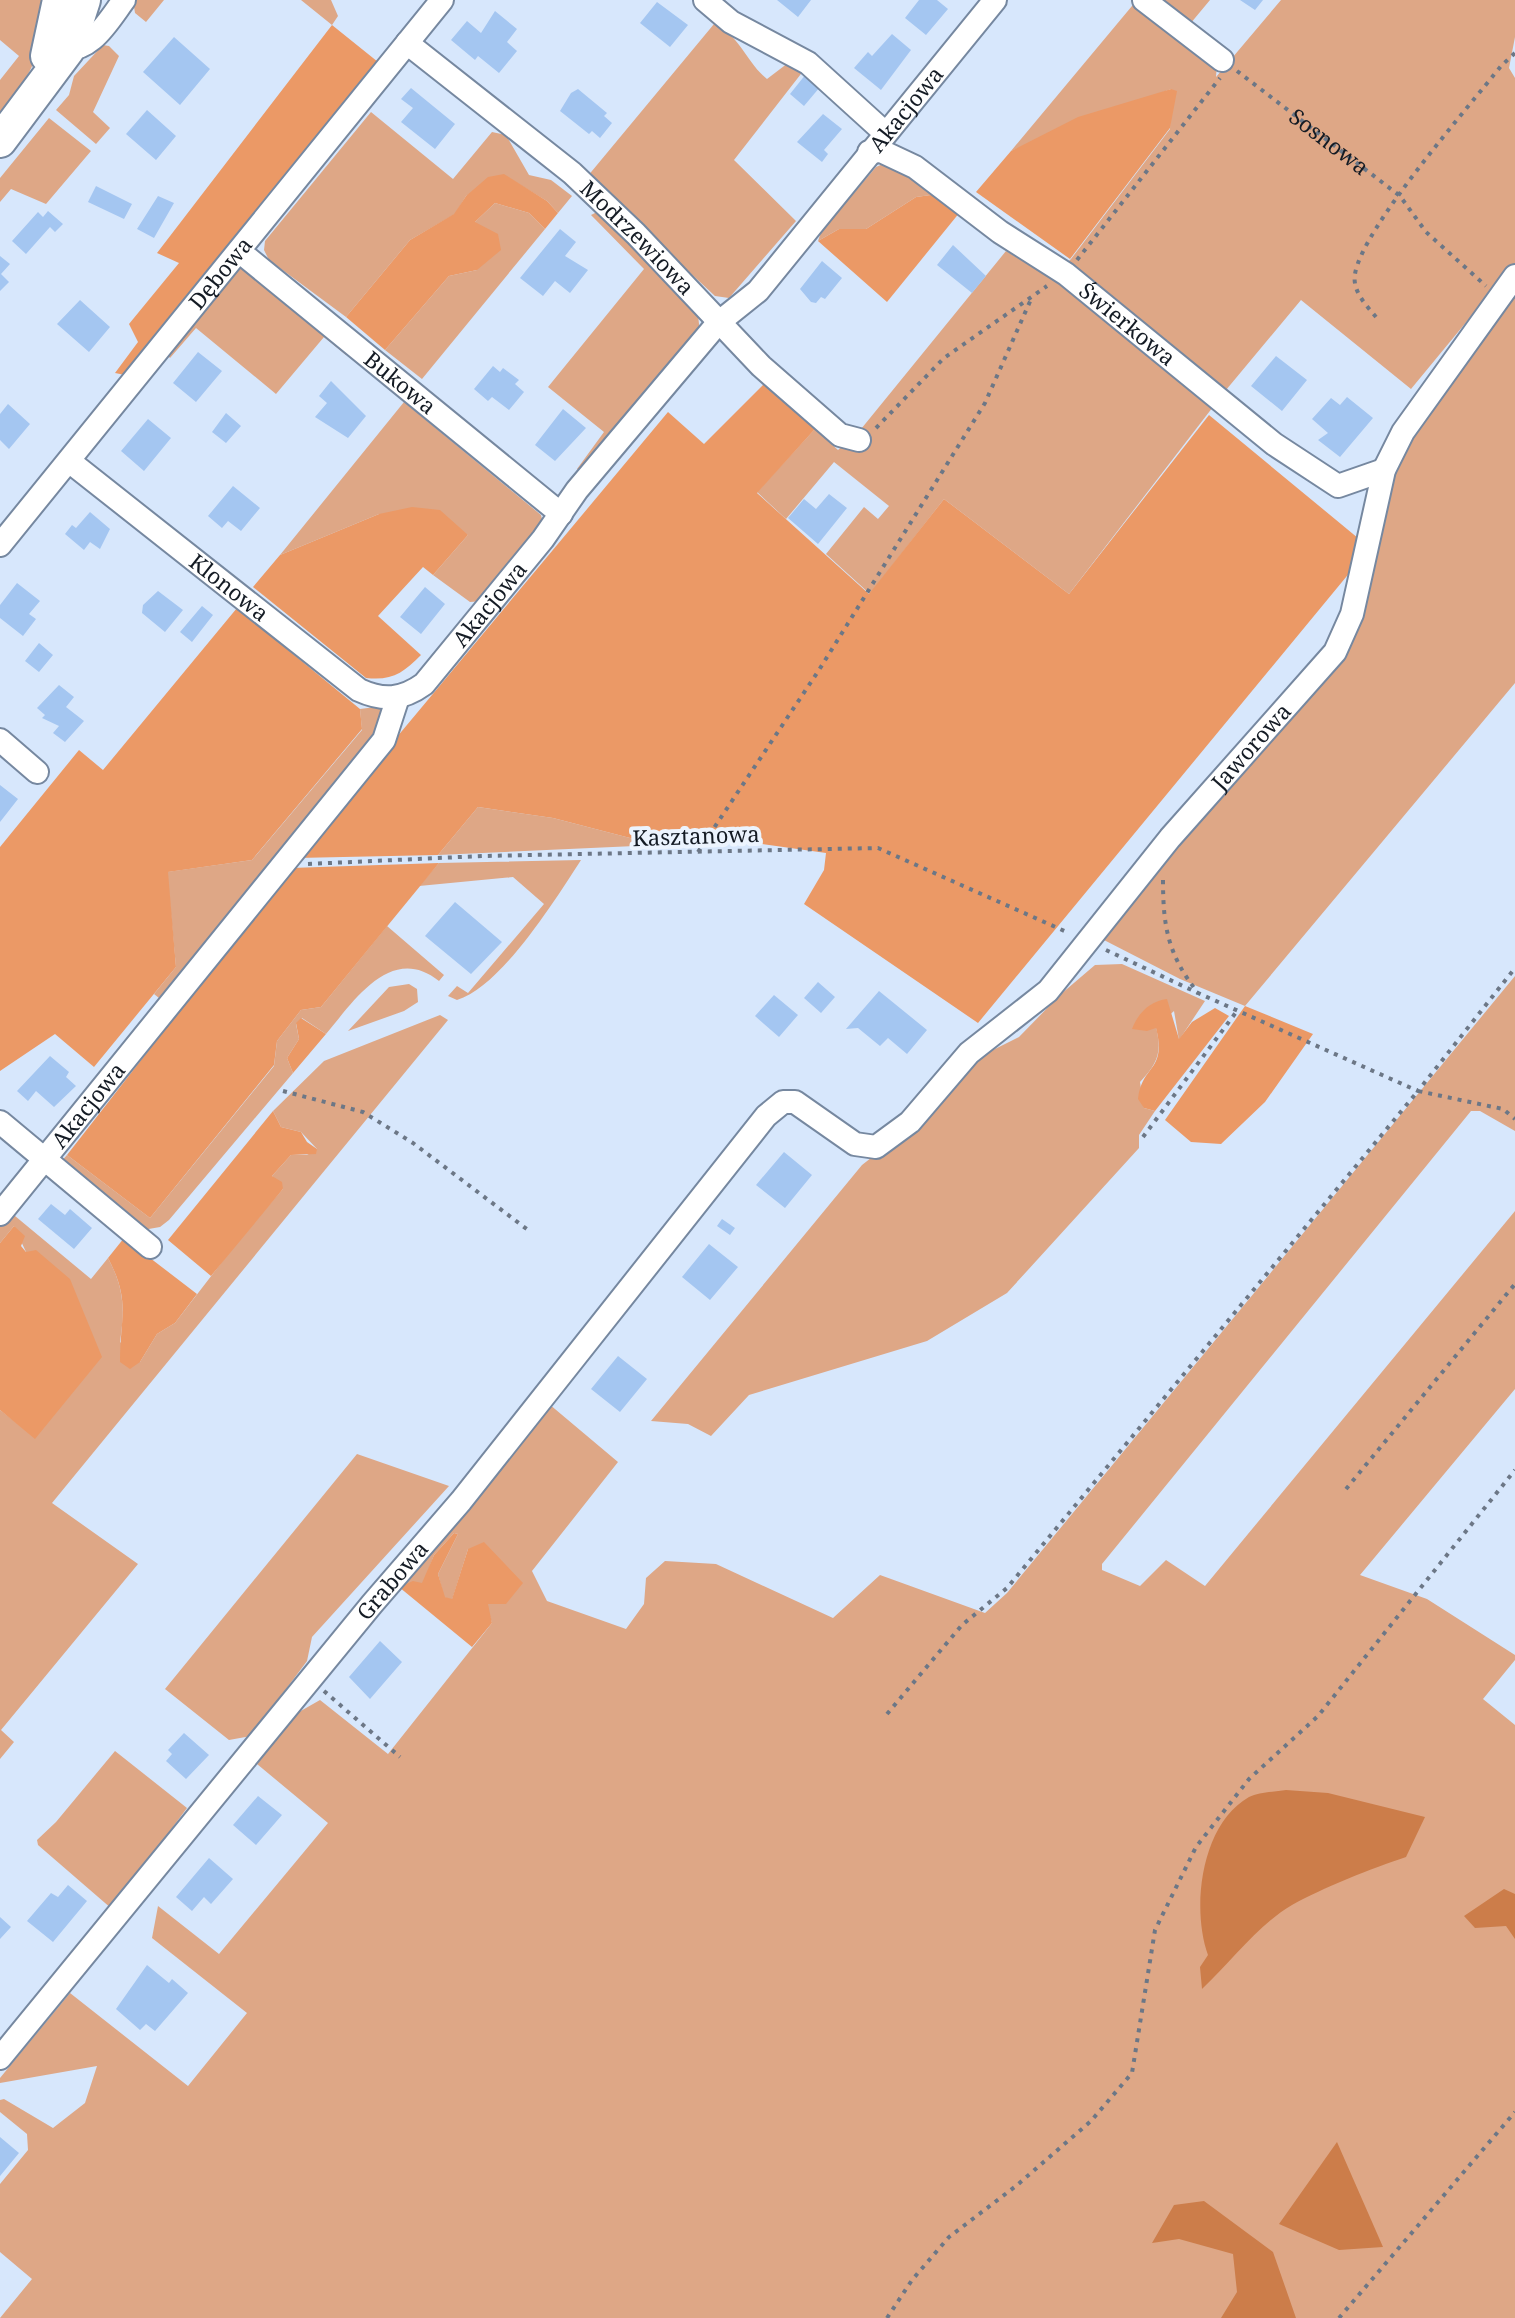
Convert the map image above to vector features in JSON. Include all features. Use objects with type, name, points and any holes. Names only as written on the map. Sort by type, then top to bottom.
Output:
[{"type":"street","points":[[59,0],[59,47]]},
{"type":"street","points":[[0,141],[31,100],[84,0]]},
{"type":"street","points":[[59,47],[95,37],[124,0]]},
{"type":"street","name":"Dębowa","points":[[0,545],[442,0]]},
{"type":"street","points":[[705,0],[731,22],[808,63],[884,132]]},
{"type":"street","name":"Akacjowa","points":[[0,1214],[384,740],[398,697],[424,684],[577,490],[718,323],[758,291],[884,132],[995,0]]},
{"type":"street","points":[[1144,0],[1222,60]]},
{"type":"street","name":"Modrzewiowa","points":[[407,43],[572,173],[636,234],[718,323],[840,435],[859,440]]},
{"type":"street","name":"Świerkowa","points":[[869,152],[881,151],[915,167],[1000,232],[1066,274],[1274,444],[1323,479],[1338,486],[1384,470]]},
{"type":"street","name":"Bukowa","points":[[239,251],[561,514]]},
{"type":"street","name":"Jaworowa","points":[[783,1102],[795,1102],[855,1144],[876,1147],[910,1122],[969,1053],[1048,991],[1170,838],[1335,652],[1352,614],[1384,470],[1403,432],[1515,276]]},
{"type":"street","name":"Klonowa","points":[[69,461],[359,690],[373,697],[398,697]]},
{"type":"street","points":[[0,740],[37,772]]},
{"type":"street","name":"Grabowa","points":[[0,2058],[310,1679],[461,1501],[766,1116],[783,1102]]},
{"type":"street","points":[[0,1122],[150,1247]]},
{"type":"path","points":[[1376,317],[1360,298],[1355,275],[1369,242],[1400,196],[1501,66],[1515,53]]},
{"type":"path","name":"Sosnowa","points":[[1222,60],[1400,196],[1426,232],[1499,297]]},
{"type":"path","points":[[698,852],[859,607],[985,403],[1032,297]]},
{"type":"path","points":[[1170,838],[1163,874],[1163,928],[1183,974],[1198,993]]},
{"type":"path","name":"Kasztanowa","points":[[284,865],[482,856],[878,848],[1418,1091],[1503,1109],[1515,1119]]},
{"type":"path","points":[[887,1714],[962,1625],[1007,1588],[1418,1091],[1515,968]]},
{"type":"path","points":[[1143,1137],[1237,1011]]},
{"type":"path","points":[[283,1091],[363,1112],[413,1143],[528,1230]]},
{"type":"path","points":[[1346,1489],[1515,1284]]},
{"type":"path","points":[[887,2318],[912,2280],[949,2237],[1016,2186],[1091,2121],[1132,2073],[1155,1930],[1196,1847],[1249,1779],[1318,1716],[1515,1470]]},
{"type":"path","points":[[310,1679],[400,1757]]},
{"type":"path","points":[[1339,2318],[1515,2112]]},
{"type":"shaded area","points":[[0,0],[50,0],[34,61],[21,87],[0,114],[0,80],[19,56],[0,40]]},
{"type":"shaded area","points":[[133,0],[164,0],[146,22],[135,13]]},
{"type":"shaded area","points":[[301,0],[331,0],[338,16],[332,25]]},
{"type":"shaded area","points":[[1137,0],[1217,64],[1216,77],[1281,0],[1515,0],[1515,37],[1509,68],[1515,78],[1515,263],[1411,389],[1301,300],[1226,390],[1069,594],[944,499],[870,594],[826,554],[864,507],[878,519],[889,506],[834,462],[786,519],[757,492],[815,429],[838,450],[857,434],[1006,251],[1051,278],[1071,259],[1170,129],[1171,89],[1011,151]]},
{"type":"shaded area","points":[[1158,0],[1210,0],[1190,24]]},
{"type":"shaded area","points":[[714,24],[730,34],[767,79],[788,63],[804,70],[734,160],[796,221],[729,298],[715,296],[587,177]]},
{"type":"shaded area","points":[[332,25],[378,62],[125,375],[115,373],[138,342],[129,324],[179,263],[157,253]]},
{"type":"shaded area","points":[[103,45],[109,46],[119,56],[93,112],[110,128],[96,144],[56,110],[69,95],[74,76]]},
{"type":"shaded area","points":[[1171,89],[1177,91],[1170,128],[1070,259],[976,192],[1011,151],[1078,117]]},
{"type":"shaded area","points":[[371,112],[453,179],[492,132],[506,135],[529,175],[551,180],[572,196],[558,213],[547,201],[504,175],[466,196],[455,214],[410,240],[346,317],[269,260],[264,250],[265,241]]},
{"type":"shaded area","points":[[49,118],[91,151],[46,204],[11,189],[0,202],[0,178]]},
{"type":"shaded area","points":[[893,163],[938,194],[916,197],[866,229],[839,229],[818,241],[821,232],[876,167]]},
{"type":"shaded area","points":[[504,174],[547,201],[558,213],[545,229],[529,213],[495,203],[475,222],[498,234],[501,250],[477,270],[449,276],[385,350],[346,317],[410,240],[454,214],[466,196],[488,177]]},
{"type":"shaded area","points":[[938,194],[960,212],[887,302],[818,241],[839,229],[866,229],[916,197]]},
{"type":"shaded area","points":[[495,203],[529,213],[545,229],[422,379],[385,350],[449,276],[477,270],[475,222]]},
{"type":"shaded area","points":[[599,211],[698,315],[700,333],[581,472],[577,469],[604,432],[548,387],[644,269],[591,215]]},
{"type":"shaded area","points":[[238,269],[251,269],[347,347],[346,355],[324,337],[276,394],[196,328],[170,358],[164,351]]},
{"type":"shaded area","points":[[1515,292],[1515,683],[1245,1006],[1180,979],[1102,939],[1196,824],[1336,663],[1397,463],[1417,423]]},
{"type":"shaded area","points":[[765,383],[815,429],[757,493],[869,594],[944,499],[1069,594],[1209,415],[1370,548],[978,1023],[804,904],[824,870],[826,853],[720,838],[657,845],[553,818],[478,807],[438,855],[296,858],[668,412],[704,444]]},
{"type":"shaded area","points":[[404,402],[541,515],[543,524],[484,601],[470,602],[433,575],[468,535],[379,514],[280,555]]},
{"type":"shaded area","points":[[412,507],[440,510],[468,535],[433,575],[423,567],[378,616],[421,655],[396,674],[366,678],[253,587],[280,555],[379,514]]},
{"type":"shaded area","points":[[237,608],[360,709],[362,729],[252,860],[168,872],[176,967],[94,1067],[55,1034],[0,1071],[0,847],[79,750],[103,770]]},
{"type":"shaded area","points":[[383,706],[381,731],[164,1002],[154,994],[176,967],[167,872],[252,860],[362,730],[360,709]]},
{"type":"shaded area","points":[[478,807],[553,818],[657,845],[438,855]]},
{"type":"shaded area","points":[[581,860],[509,961],[474,992],[457,1000],[448,996],[457,986],[468,993],[544,904],[513,877],[419,886],[439,863]]},
{"type":"shaded area","points":[[439,863],[321,1007],[301,1010],[277,1041],[274,1065],[150,1218],[67,1155],[291,868]]},
{"type":"shaded area","points":[[387,926],[444,975],[439,981],[422,971],[405,969],[390,972],[361,993],[326,1034],[302,1018],[296,1024],[299,1039],[287,1058],[293,1073],[160,1227],[143,1230],[56,1167],[67,1155],[150,1218],[274,1066],[277,1041],[301,1010],[321,1007]]},
{"type":"shaded area","points":[[1122,964],[1205,1001],[1179,1040],[1174,1011],[1156,1027],[1159,1044],[1157,1057],[1140,1082],[1144,1108],[1155,1111],[1139,1135],[1139,1148],[1007,1293],[927,1341],[749,1395],[711,1436],[688,1424],[651,1421],[862,1165],[885,1147],[966,1068],[1019,1037],[1095,965]]},
{"type":"shaded area","points":[[1515,976],[1515,1131],[1480,1111],[1471,1111],[1102,1564],[1102,1570],[1140,1586],[1166,1560],[1205,1586],[1515,1211],[1515,1389],[1360,1575],[1427,1599],[1515,1655],[1515,1660],[1483,1699],[1515,1725],[1515,2318],[0,2318],[32,2279],[0,2252],[0,2184],[28,2150],[27,2134],[0,2112],[0,2100],[4,2099],[53,2128],[85,2103],[97,2066],[0,2083],[0,2078],[70,1993],[188,2086],[247,2013],[152,1938],[158,1906],[219,1954],[328,1823],[257,1764],[299,1712],[320,1700],[388,1754],[492,1623],[468,1549],[452,1600],[444,1597],[438,1574],[458,1534],[454,1533],[434,1555],[423,1584],[399,1587],[469,1509],[549,1404],[618,1462],[532,1571],[547,1601],[626,1629],[644,1604],[646,1578],[665,1561],[716,1564],[833,1618],[880,1575],[985,1613],[1007,1593]]},
{"type":"shaded area","points":[[409,984],[417,989],[418,1002],[404,1011],[348,1031],[389,987]]},
{"type":"shaded area","points":[[1167,999],[1179,1039],[1192,1022],[1215,1008],[1229,1016],[1155,1111],[1144,1108],[1138,1099],[1144,1079],[1156,1061],[1159,1042],[1156,1028],[1147,1031],[1132,1029],[1145,1009]]},
{"type":"shaded area","points":[[1245,1006],[1313,1034],[1265,1102],[1221,1144],[1191,1142],[1165,1120]]},
{"type":"shaded area","points":[[440,1015],[448,1020],[52,1503],[138,1564],[1,1730],[14,1742],[0,1759],[0,1410],[36,1438],[26,1252],[14,1226],[0,1243],[0,1225],[9,1211],[91,1279],[108,1258],[122,1298],[120,1342],[140,1362],[157,1334],[175,1323],[242,1236],[283,1189],[272,1176],[291,1155],[307,1155],[317,1149],[301,1132],[281,1127],[273,1111],[324,1061]]},
{"type":"shaded area","points":[[301,1018],[326,1034],[293,1073],[287,1058],[299,1039],[296,1023]]},
{"type":"shaded area","points":[[273,1111],[281,1127],[301,1132],[307,1142],[317,1149],[316,1154],[291,1155],[272,1176],[282,1182],[283,1189],[211,1276],[168,1240]]},
{"type":"shaded area","points":[[14,1226],[25,1236],[21,1246],[26,1252],[36,1250],[70,1279],[102,1357],[35,1439],[0,1410],[0,1243]]},
{"type":"shaded area","points":[[124,1238],[197,1294],[175,1323],[157,1334],[140,1362],[130,1369],[120,1362],[122,1298],[108,1258]]},
{"type":"shaded area","points":[[357,1454],[449,1486],[312,1637],[307,1661],[251,1736],[229,1740],[165,1689]]},
{"type":"shaded area","points":[[454,1533],[458,1534],[438,1574],[445,1597],[452,1599],[468,1549],[484,1542],[523,1583],[506,1604],[488,1604],[492,1623],[472,1647],[399,1587],[413,1581],[422,1583],[434,1555]]},
{"type":"shaded area","points":[[115,1751],[187,1808],[112,1909],[38,1845],[37,1840],[56,1822]]},
{"type":"shaded area","points":[[1286,1790],[1328,1793],[1425,1817],[1406,1857],[1292,1905],[1256,1933],[1202,1989],[1200,1967],[1208,1955],[1200,1914],[1201,1891],[1210,1846],[1220,1826],[1249,1797]]},
{"type":"shaded area","points":[[1504,1889],[1515,1894],[1515,1939],[1506,1926],[1475,1928],[1464,1916]]},
{"type":"shaded area","points":[[1337,2142],[1383,2247],[1339,2250],[1279,2224]]},
{"type":"shaded area","points":[[1204,2201],[1273,2252],[1296,2318],[1221,2318],[1237,2292],[1233,2254],[1179,2239],[1152,2243],[1174,2205]]},
{"type":"building","points":[[777,0],[811,0],[798,17]]},
{"type":"building","points":[[919,0],[937,0],[948,9],[926,35],[905,18]]},
{"type":"building","points":[[1240,0],[1263,0],[1255,10]]},
{"type":"building","points":[[657,2],[688,25],[670,47],[640,23]]},
{"type":"building","points":[[495,11],[517,29],[507,42],[517,51],[499,73],[478,56],[475,60],[451,40],[467,21],[481,33]]},
{"type":"building","points":[[892,34],[911,50],[881,90],[854,68],[868,52],[872,56]]},
{"type":"building","points":[[174,37],[210,69],[180,105],[143,72]]},
{"type":"building","points":[[806,74],[820,87],[804,106],[790,94]]},
{"type":"building","points":[[411,88],[455,124],[435,149],[401,122],[413,108],[401,99]]},
{"type":"building","points":[[578,89],[607,113],[604,116],[612,123],[600,138],[592,131],[589,134],[560,111],[571,93]]},
{"type":"building","points":[[147,110],[176,136],[156,160],[126,134]]},
{"type":"building","points":[[823,114],[842,129],[824,150],[828,154],[822,162],[797,142]]},
{"type":"building","points":[[96,186],[132,204],[124,219],[88,202]]},
{"type":"building","points":[[158,196],[174,203],[154,238],[137,229]]},
{"type":"building","points":[[48,211],[63,224],[55,232],[50,227],[26,254],[12,241],[38,212],[43,217]]},
{"type":"building","points":[[560,229],[576,242],[565,256],[588,270],[570,293],[555,281],[543,296],[520,278]]},
{"type":"building","points":[[953,245],[986,276],[972,293],[937,265]]},
{"type":"building","points":[[0,256],[10,264],[1,274],[9,282],[0,291]]},
{"type":"building","points":[[822,261],[842,278],[825,299],[821,297],[816,303],[811,302],[800,289]]},
{"type":"building","points":[[80,300],[110,327],[89,352],[57,324]]},
{"type":"building","points":[[198,352],[222,371],[196,402],[173,383]]},
{"type":"building","points":[[1276,356],[1307,380],[1282,411],[1251,386]]},
{"type":"building","points":[[493,366],[500,372],[503,368],[519,380],[515,384],[524,392],[509,410],[492,397],[488,401],[474,389]]},
{"type":"building","points":[[331,381],[366,416],[348,438],[315,417],[327,403],[319,396]]},
{"type":"building","points":[[1347,397],[1373,418],[1340,457],[1318,440],[1328,433],[1312,419],[1331,398],[1340,405]]},
{"type":"building","points":[[8,404],[30,424],[9,449],[0,440],[0,414]]},
{"type":"building","points":[[563,409],[586,428],[555,461],[535,445]]},
{"type":"building","points":[[226,413],[241,426],[226,443],[212,432]]},
{"type":"building","points":[[148,419],[171,438],[144,471],[121,451]]},
{"type":"building","points":[[233,486],[260,508],[241,531],[228,521],[222,528],[208,516]]},
{"type":"building","points":[[829,494],[847,508],[818,544],[788,518],[804,499],[816,509]]},
{"type":"building","points":[[90,512],[110,529],[100,549],[90,542],[84,550],[65,534],[72,525],[76,528]]},
{"type":"building","points":[[17,583],[40,601],[29,614],[36,619],[23,636],[0,618],[0,605]]},
{"type":"building","points":[[425,587],[445,604],[421,634],[400,617]]},
{"type":"building","points":[[158,591],[183,610],[165,632],[142,613],[143,605]]},
{"type":"building","points":[[202,606],[213,615],[192,642],[180,632]]},
{"type":"building","points":[[39,643],[53,655],[39,672],[25,661]]},
{"type":"building","points":[[59,685],[74,697],[66,707],[84,721],[65,742],[53,733],[59,726],[42,718],[45,715],[37,708]]},
{"type":"building","points":[[0,785],[18,799],[0,822]]},
{"type":"building","points":[[455,902],[502,942],[471,974],[425,936]]},
{"type":"building","points":[[818,982],[835,997],[821,1013],[804,998]]},
{"type":"building","points":[[879,991],[927,1030],[907,1054],[888,1038],[880,1046],[858,1028],[846,1029]]},
{"type":"building","points":[[774,995],[798,1015],[779,1037],[755,1016]]},
{"type":"building","points":[[50,1056],[69,1072],[66,1077],[76,1086],[54,1107],[36,1091],[28,1101],[17,1091]]},
{"type":"building","points":[[784,1152],[812,1175],[785,1208],[756,1185]]},
{"type":"building","points":[[51,1204],[65,1215],[70,1209],[92,1228],[74,1249],[38,1219]]},
{"type":"building","points":[[722,1219],[735,1228],[730,1235],[717,1226]]},
{"type":"building","points":[[709,1244],[738,1267],[710,1300],[682,1277]]},
{"type":"building","points":[[618,1356],[647,1379],[620,1412],[591,1389]]},
{"type":"building","points":[[380,1641],[402,1662],[370,1699],[349,1677]]},
{"type":"building","points":[[184,1733],[209,1755],[186,1779],[166,1761],[172,1754],[168,1750]]},
{"type":"building","points":[[258,1796],[282,1815],[256,1845],[233,1825]]},
{"type":"building","points":[[209,1858],[233,1879],[211,1904],[204,1897],[192,1911],[176,1897]]},
{"type":"building","points":[[68,1885],[87,1901],[53,1942],[27,1921],[51,1893],[58,1897]]},
{"type":"building","points":[[0,1917],[11,1927],[0,1939]]},
{"type":"building","points":[[147,1965],[169,1983],[172,1979],[188,1993],[155,2031],[146,2024],[140,2030],[116,2009]]},
{"type":"building","points":[[0,2137],[19,2153],[0,2176]]}]
